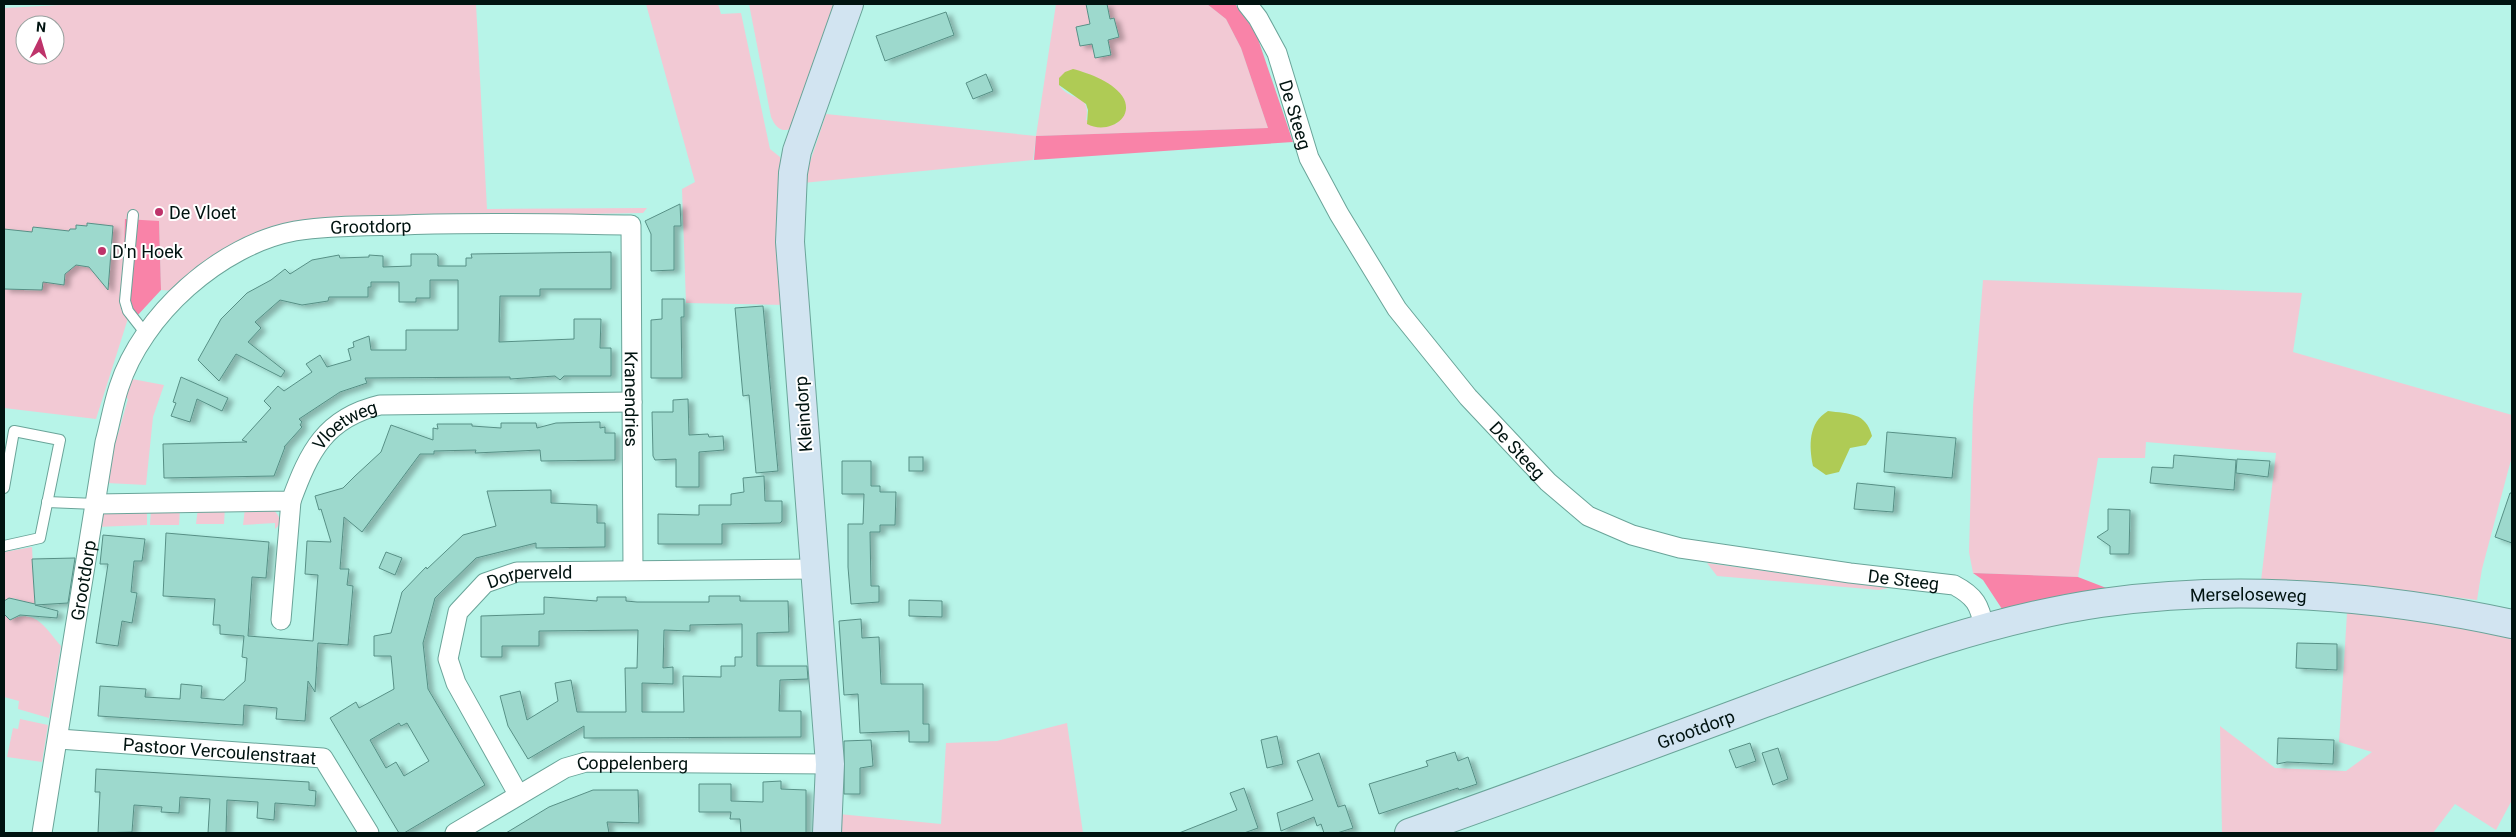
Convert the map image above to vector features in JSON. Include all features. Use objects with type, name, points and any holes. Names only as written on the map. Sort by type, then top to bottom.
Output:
[{"type":"street","name":"Kleindorp","points":[[827,833],[830,764],[790,242],[793,173],[797,151],[849,4]]},
{"type":"street","name":"De Steeg","points":[[1247,4],[1258,18],[1277,52],[1309,158],[1339,214],[1396,309],[1468,397],[1548,482],[1588,516],[1632,536],[1680,548],[1850,573],[1954,585],[1969,593],[1981,609],[1984,628]]},
{"type":"street","name":"Grootdorp","points":[[42,833],[59,739],[105,442],[119,386],[146,334],[161,314],[215,265],[252,246],[295,232],[452,223],[631,226]]},
{"type":"street","name":"Kranendries","points":[[631,226],[633,570]]},
{"type":"street","name":"Vloetweg","points":[[281,620],[291,501],[300,474],[320,439],[344,418],[380,405],[632,402]]},
{"type":"street","points":[[96,504],[291,501]]},
{"type":"street","name":"Dorperveld","points":[[518,794],[456,683],[448,659],[458,612],[485,583],[517,572],[815,569]]},
{"type":"street","name":"Merseloseweg","points":[[1984,628],[2101,603],[2191,596],[2314,594],[2453,611],[2512,624]]},
{"type":"street","name":"Grootdorp","points":[[1409,833],[1853,670],[1984,628]]},
{"type":"street","name":"Pastoor Vercoulenstraat","points":[[59,739],[323,758],[369,833]]},
{"type":"street","name":"Coppelenberg","points":[[455,833],[518,794],[565,768],[586,762],[830,764]]},
{"type":"lane","points":[[133,215],[125,302],[128,311],[146,334]]},
{"type":"lane","points":[[4,488],[14,430],[60,440],[40,538],[4,546]]},
{"type":"lane","points":[[47,502],[96,504]]},
{"type":"shaded area","name":"De Vloet","points":[[80,4],[476,4],[487,209],[647,208],[643,213],[380,218],[301,226],[176,291],[161,290],[159,221],[96,419],[4,408],[4,8]]},
{"type":"shaded area","points":[[646,4],[718,4],[721,14],[741,13],[770,149],[780,157],[784,172],[785,305],[686,303],[682,189],[695,182]]},
{"type":"shaded area","points":[[749,4],[839,4],[797,125],[789,130],[779,128],[771,117]]},
{"type":"shaded area","points":[[1056,4],[1207,4],[1226,19],[1241,48],[1268,128],[1036,136]],"holes":[[[1083,72],[1110,85],[1122,97],[1124,105],[1122,114],[1116,124],[1086,120],[1087,111],[1083,101],[1068,94],[1059,85]]]},
{"type":"shaded area","points":[[1207,4],[1235,4],[1256,33],[1293,142],[1034,160],[1036,136],[1268,128],[1241,48],[1226,19]]},
{"type":"shaded area","points":[[1073,69],[1102,80],[1120,93],[1126,107],[1125,114],[1116,124],[1094,127],[1087,124],[1088,110],[1086,104],[1059,85],[1059,78],[1065,72]]},
{"type":"shaded area","points":[[826,114],[1036,136],[1033,160],[803,183]]},
{"type":"shaded area","points":[[125,219],[159,221],[161,290],[136,317],[122,313]]},
{"type":"shaded area","points":[[1983,280],[2302,293],[2293,352],[2512,415],[2512,456],[2482,569],[2477,600],[2376,587],[2261,581],[2276,453],[2146,442],[2145,458],[2098,458],[2078,577],[1973,573],[1969,552],[1973,407]]},
{"type":"shaded area","points":[[132,379],[164,385],[153,417],[146,485],[107,483],[114,436],[118,434],[128,399],[125,396]]},
{"type":"shaded area","points":[[1828,411],[1850,414],[1861,418],[1866,422],[1872,436],[1866,445],[1850,448],[1839,472],[1826,475],[1813,466],[1811,443],[1813,428],[1821,416]]},
{"type":"shaded area","points":[[225,507],[224,524],[196,524],[198,508]]},
{"type":"shaded area","points":[[269,507],[276,512],[279,518],[280,524],[275,529],[275,523],[243,525],[245,508]]},
{"type":"shaded area","points":[[180,508],[179,525],[150,525],[151,509]]},
{"type":"shaded area","points":[[147,509],[147,525],[96,527],[101,513]]},
{"type":"shaded area","points":[[32,547],[35,605],[13,598],[4,602],[4,552]]},
{"type":"shaded area","points":[[1707,563],[1894,587],[1879,590],[1717,576]]},
{"type":"shaded area","points":[[1973,573],[2078,577],[2109,589],[2067,594],[2002,609],[1983,580]]},
{"type":"shaded area","points":[[2361,610],[2486,630],[2512,639],[2512,800],[2496,830],[2455,804],[2433,833],[2222,833],[2220,726],[2275,768],[2346,771],[2372,752],[2339,742],[2347,613]]},
{"type":"shaded area","points":[[4,614],[10,620],[27,616],[33,618],[45,627],[61,646],[49,718],[18,709],[19,701],[4,697]]},
{"type":"shaded area","points":[[20,719],[48,725],[42,762],[7,757],[13,728],[18,729]]},
{"type":"shaded area","points":[[1067,723],[1083,833],[839,833],[839,814],[941,824],[946,743],[997,741]]},
{"type":"building","points":[[1086,4],[1107,4],[1110,19],[1114,18],[1119,37],[1108,40],[1111,55],[1095,58],[1092,44],[1080,46],[1076,27],[1090,24]]},
{"type":"building","points":[[946,12],[954,35],[885,61],[876,36]]},
{"type":"building","points":[[986,74],[993,91],[973,99],[966,83]]},
{"type":"building","points":[[680,204],[681,226],[674,226],[674,270],[651,271],[651,234],[645,221]]},
{"type":"building","points":[[87,223],[113,226],[108,290],[89,267],[76,265],[65,274],[64,285],[43,282],[42,290],[4,289],[4,229],[32,232],[33,227],[69,231],[70,229],[76,229],[76,225],[87,226]]},
{"type":"building","points":[[611,252],[611,289],[540,289],[540,296],[500,296],[499,342],[574,339],[574,319],[601,319],[600,348],[611,348],[611,376],[564,376],[560,380],[555,376],[510,379],[510,377],[365,378],[367,383],[340,392],[299,419],[302,422],[300,425],[302,427],[284,447],[274,476],[164,478],[163,444],[247,442],[242,440],[271,408],[264,401],[278,386],[284,391],[312,372],[306,364],[320,355],[327,367],[351,360],[348,349],[354,347],[353,342],[369,336],[371,350],[406,350],[406,330],[458,330],[458,280],[430,280],[430,298],[416,298],[416,302],[399,302],[399,282],[371,282],[371,287],[368,287],[368,297],[329,297],[328,301],[302,305],[280,300],[255,322],[261,328],[248,342],[285,371],[281,377],[236,354],[219,381],[198,360],[221,319],[247,293],[271,280],[285,269],[290,274],[312,260],[339,255],[340,258],[369,257],[369,255],[383,256],[383,267],[411,266],[411,254],[436,254],[438,256],[438,266],[466,266],[466,258],[472,258],[471,254]]},
{"type":"building","points":[[662,299],[684,299],[684,317],[681,317],[682,378],[651,378],[651,320],[662,319]]},
{"type":"building","points":[[763,306],[778,471],[756,473],[749,395],[743,396],[735,308]]},
{"type":"building","points":[[181,377],[228,398],[222,411],[197,399],[190,422],[171,416],[176,403],[173,402]]},
{"type":"building","points":[[688,399],[689,435],[708,434],[709,437],[723,436],[724,450],[699,452],[699,487],[676,487],[676,459],[655,460],[653,456],[652,412],[673,412],[673,400]]},
{"type":"building","points":[[600,422],[600,428],[605,427],[605,433],[615,433],[615,460],[541,461],[540,450],[475,453],[476,450],[434,451],[434,454],[420,454],[362,532],[344,517],[340,569],[349,569],[347,585],[353,586],[348,645],[318,643],[315,692],[308,681],[305,721],[276,719],[277,708],[244,705],[243,725],[98,716],[100,686],[146,689],[145,697],[180,699],[181,684],[202,686],[201,698],[224,700],[245,681],[247,658],[242,657],[244,636],[220,634],[220,625],[213,625],[215,599],[163,596],[166,533],[269,542],[266,578],[252,577],[248,636],[313,641],[318,575],[305,574],[307,541],[331,542],[315,496],[343,488],[381,452],[391,425],[433,440],[433,428],[438,429],[437,424],[472,424],[472,426],[501,428],[501,423],[536,423],[537,428],[556,423]]},
{"type":"building","points":[[1887,432],[1956,438],[1952,478],[1884,472]]},
{"type":"building","points":[[2174,455],[2236,460],[2234,490],[2150,483],[2152,467],[2173,468]]},
{"type":"building","points":[[909,457],[923,457],[923,471],[909,471]]},
{"type":"building","points":[[2237,459],[2270,461],[2268,477],[2236,473]]},
{"type":"building","points":[[842,461],[871,461],[871,486],[880,486],[880,492],[896,492],[895,525],[880,525],[880,532],[870,532],[871,586],[879,586],[879,602],[851,604],[848,567],[848,524],[863,524],[864,494],[842,494]]},
{"type":"building","points":[[764,476],[765,501],[782,501],[782,521],[780,523],[722,524],[722,544],[658,544],[658,514],[699,515],[699,505],[731,505],[731,494],[744,492],[743,478]]},
{"type":"building","points":[[1857,483],[1895,487],[1893,512],[1854,509]]},
{"type":"building","points":[[551,490],[551,503],[597,505],[597,523],[605,523],[605,547],[536,548],[536,543],[476,558],[435,598],[423,643],[428,689],[485,785],[404,833],[399,833],[330,718],[356,702],[359,708],[394,689],[391,656],[374,656],[374,636],[391,633],[402,592],[426,567],[427,569],[463,535],[496,526],[487,491]],"holes":[[[399,723],[401,726],[407,723],[429,761],[404,776],[396,762],[386,768],[370,740]]]},
{"type":"building","points":[[2510,493],[2512,493],[2512,543],[2495,537]]},
{"type":"building","points":[[2108,509],[2130,510],[2129,554],[2110,554],[2110,546],[2097,537],[2108,530]]},
{"type":"building","points":[[103,535],[145,539],[142,561],[134,561],[131,592],[137,593],[132,623],[122,621],[118,646],[96,643],[108,564],[100,564]]},
{"type":"building","points":[[386,552],[402,558],[395,575],[379,568]]},
{"type":"building","points":[[75,558],[68,603],[35,605],[58,611],[57,618],[20,615],[10,620],[4,614],[4,601],[9,598],[35,604],[32,559]]},
{"type":"building","points":[[709,596],[740,596],[740,601],[788,601],[789,632],[757,633],[757,666],[807,666],[808,679],[780,680],[779,711],[801,711],[801,737],[584,738],[584,726],[528,759],[508,726],[500,696],[520,691],[527,720],[558,701],[555,683],[571,680],[577,712],[626,712],[625,668],[637,668],[638,630],[539,631],[539,646],[502,646],[502,657],[481,657],[481,616],[544,614],[544,597],[597,601],[597,597],[626,597],[626,601],[637,602],[709,602]],"holes":[[[742,624],[742,657],[735,657],[735,666],[721,666],[721,677],[683,676],[684,712],[642,712],[642,683],[673,684],[673,667],[663,668],[664,630],[690,631],[690,625]]]},
{"type":"building","points":[[909,600],[942,601],[942,617],[909,616]]},
{"type":"building","points":[[861,619],[862,638],[879,637],[881,684],[923,684],[923,724],[929,724],[929,742],[909,742],[909,731],[860,733],[858,694],[844,695],[839,621]]},
{"type":"building","points":[[2297,643],[2337,644],[2337,670],[2296,668]]},
{"type":"building","points":[[1277,736],[1283,764],[1267,768],[1261,740]]},
{"type":"building","points":[[2278,738],[2334,740],[2333,764],[2287,762],[2277,764]]},
{"type":"building","points":[[871,740],[873,766],[860,768],[860,794],[844,794],[844,741]]},
{"type":"building","points":[[1750,743],[1756,761],[1736,768],[1729,750]]},
{"type":"building","points":[[1778,748],[1788,779],[1773,785],[1762,753]]},
{"type":"building","points":[[1455,752],[1458,761],[1468,757],[1477,784],[1459,790],[1458,788],[1379,814],[1369,784],[1428,766],[1426,761]]},
{"type":"building","points":[[1319,753],[1338,807],[1345,805],[1353,828],[1337,833],[1324,833],[1321,824],[1317,826],[1314,817],[1281,831],[1277,813],[1313,800],[1297,761]]},
{"type":"building","points":[[96,769],[309,782],[309,790],[316,791],[315,806],[275,803],[274,820],[257,818],[258,802],[227,800],[226,833],[208,833],[210,799],[180,797],[179,813],[161,812],[162,807],[134,805],[132,832],[98,833],[100,792],[95,792]]},
{"type":"building","points":[[781,781],[781,789],[806,790],[806,833],[741,833],[740,819],[730,819],[731,812],[699,812],[699,784],[731,784],[731,801],[763,802],[763,782]]},
{"type":"building","points":[[1244,788],[1258,828],[1244,833],[1179,833],[1237,810],[1230,793]]},
{"type":"building","points":[[593,790],[638,790],[639,823],[607,822],[609,833],[506,833],[549,807]]},
{"type":"place","name":"De Vloet","points":[[159,212]]},
{"type":"place","name":"D'n Hoek","points":[[102,251]]}]
